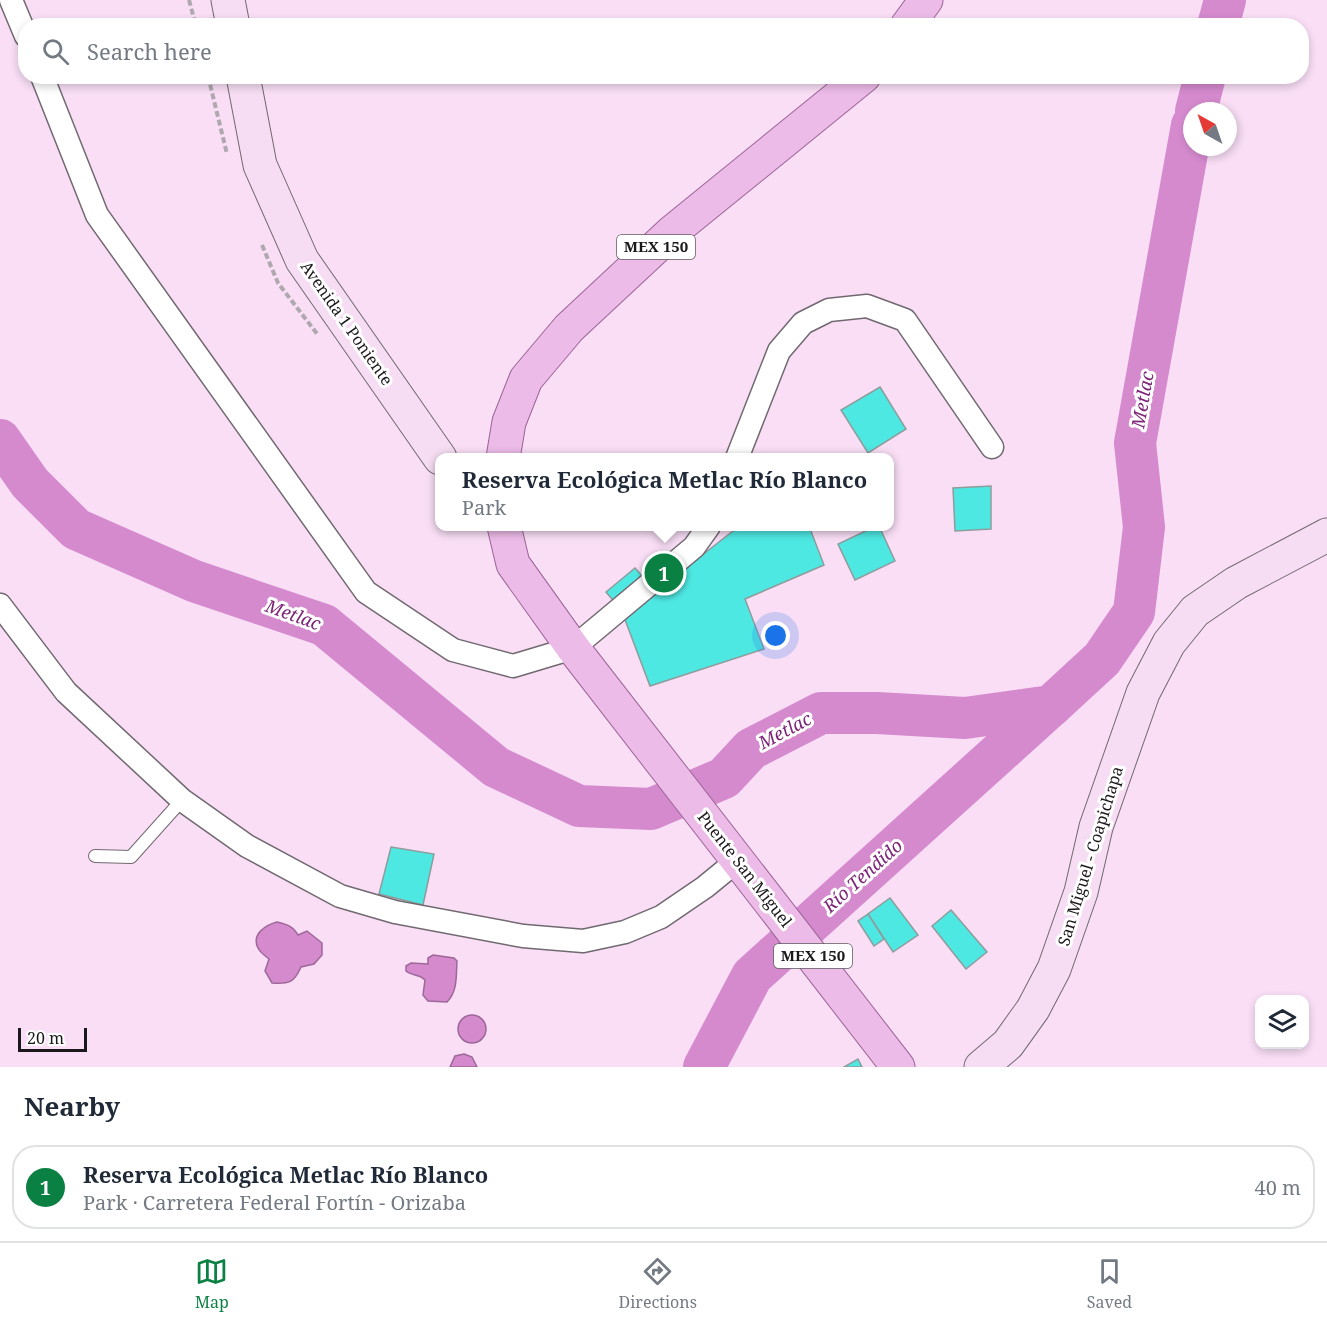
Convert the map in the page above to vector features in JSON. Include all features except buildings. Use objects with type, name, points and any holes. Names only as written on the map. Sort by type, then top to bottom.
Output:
[{"type":"main road","points":[[913,18],[926,0]]},
{"type":"main road","name":"MEX 150","points":[[504,453],[508,422],[526,379],[569,328],[672,232],[854,84]]},
{"type":"main road","name":"MEX 150","points":[[505,531],[513,564],[573,648]]},
{"type":"main road","name":"Puente San Miguel","points":[[573,648],[893,1060]]},
{"type":"street","points":[[11,0],[18,18]]},
{"type":"street","points":[[228,0],[231,18]]},
{"type":"street","points":[[45,84],[97,215],[366,592],[453,650],[513,666],[573,648],[694,547],[705,531]]},
{"type":"street","name":"Avenida 1 Poniente","points":[[245,84],[260,165],[302,260],[437,453]]},
{"type":"street","points":[[739,453],[779,351],[802,323],[829,310],[867,306],[905,320],[992,447]]},
{"type":"street","points":[[491,531],[513,564]]},
{"type":"street","name":"San Miguel - Coapichapa","points":[[981,1067],[1008,1044],[1033,1009],[1053,969],[1081,892],[1100,816],[1143,693],[1168,643],[1195,611],[1236,583],[1327,536]]},
{"type":"street","points":[[0,605],[66,692],[182,800],[247,846],[340,896],[395,912],[523,936],[583,941],[625,932],[661,917],[705,887],[738,860]]},
{"type":"lane","points":[[95,856],[131,857],[182,800]]},
{"type":"path","points":[[189,0],[194,18]]},
{"type":"shaded area","points":[[0,0],[1327,0],[1327,1067],[0,1067]]},
{"type":"shaded area","points":[[277,922],[294,929],[298,935],[307,931],[322,943],[322,955],[314,964],[301,967],[293,979],[283,983],[272,983],[265,971],[269,959],[260,951],[256,943],[256,938],[261,931]]},
{"type":"shaded area","points":[[433,955],[454,958],[457,961],[455,988],[447,1002],[428,1001],[423,995],[425,980],[406,971],[406,966],[411,963],[428,964],[428,958]]},
{"type":"shaded area","points":[[472,1015],[482,1019],[486,1029],[482,1039],[472,1043],[462,1039],[458,1029],[462,1019]]},
{"type":"shaded area","points":[[464,1054],[472,1057],[477,1067],[450,1067],[455,1056]]},
{"type":"waterway","name":"Metlac","points":[[1220,18],[1225,0]]},
{"type":"waterway","name":"Metlac","points":[[1198,102],[1203,84]]},
{"type":"waterway","name":"Metlac","points":[[0,440],[30,483],[76,529],[194,581],[324,625],[496,767],[579,806],[651,809],[724,778],[751,749],[821,713],[877,713],[965,718],[1051,706],[1102,659],[1134,612],[1144,527],[1135,443],[1186,156]]},
{"type":"waterway","name":"Río Tendido","points":[[704,1067],[752,976],[1051,706]]},
{"type":"place","name":"Reserva Ecológica Metlac Río Blanco","points":[[664,573]]}]
